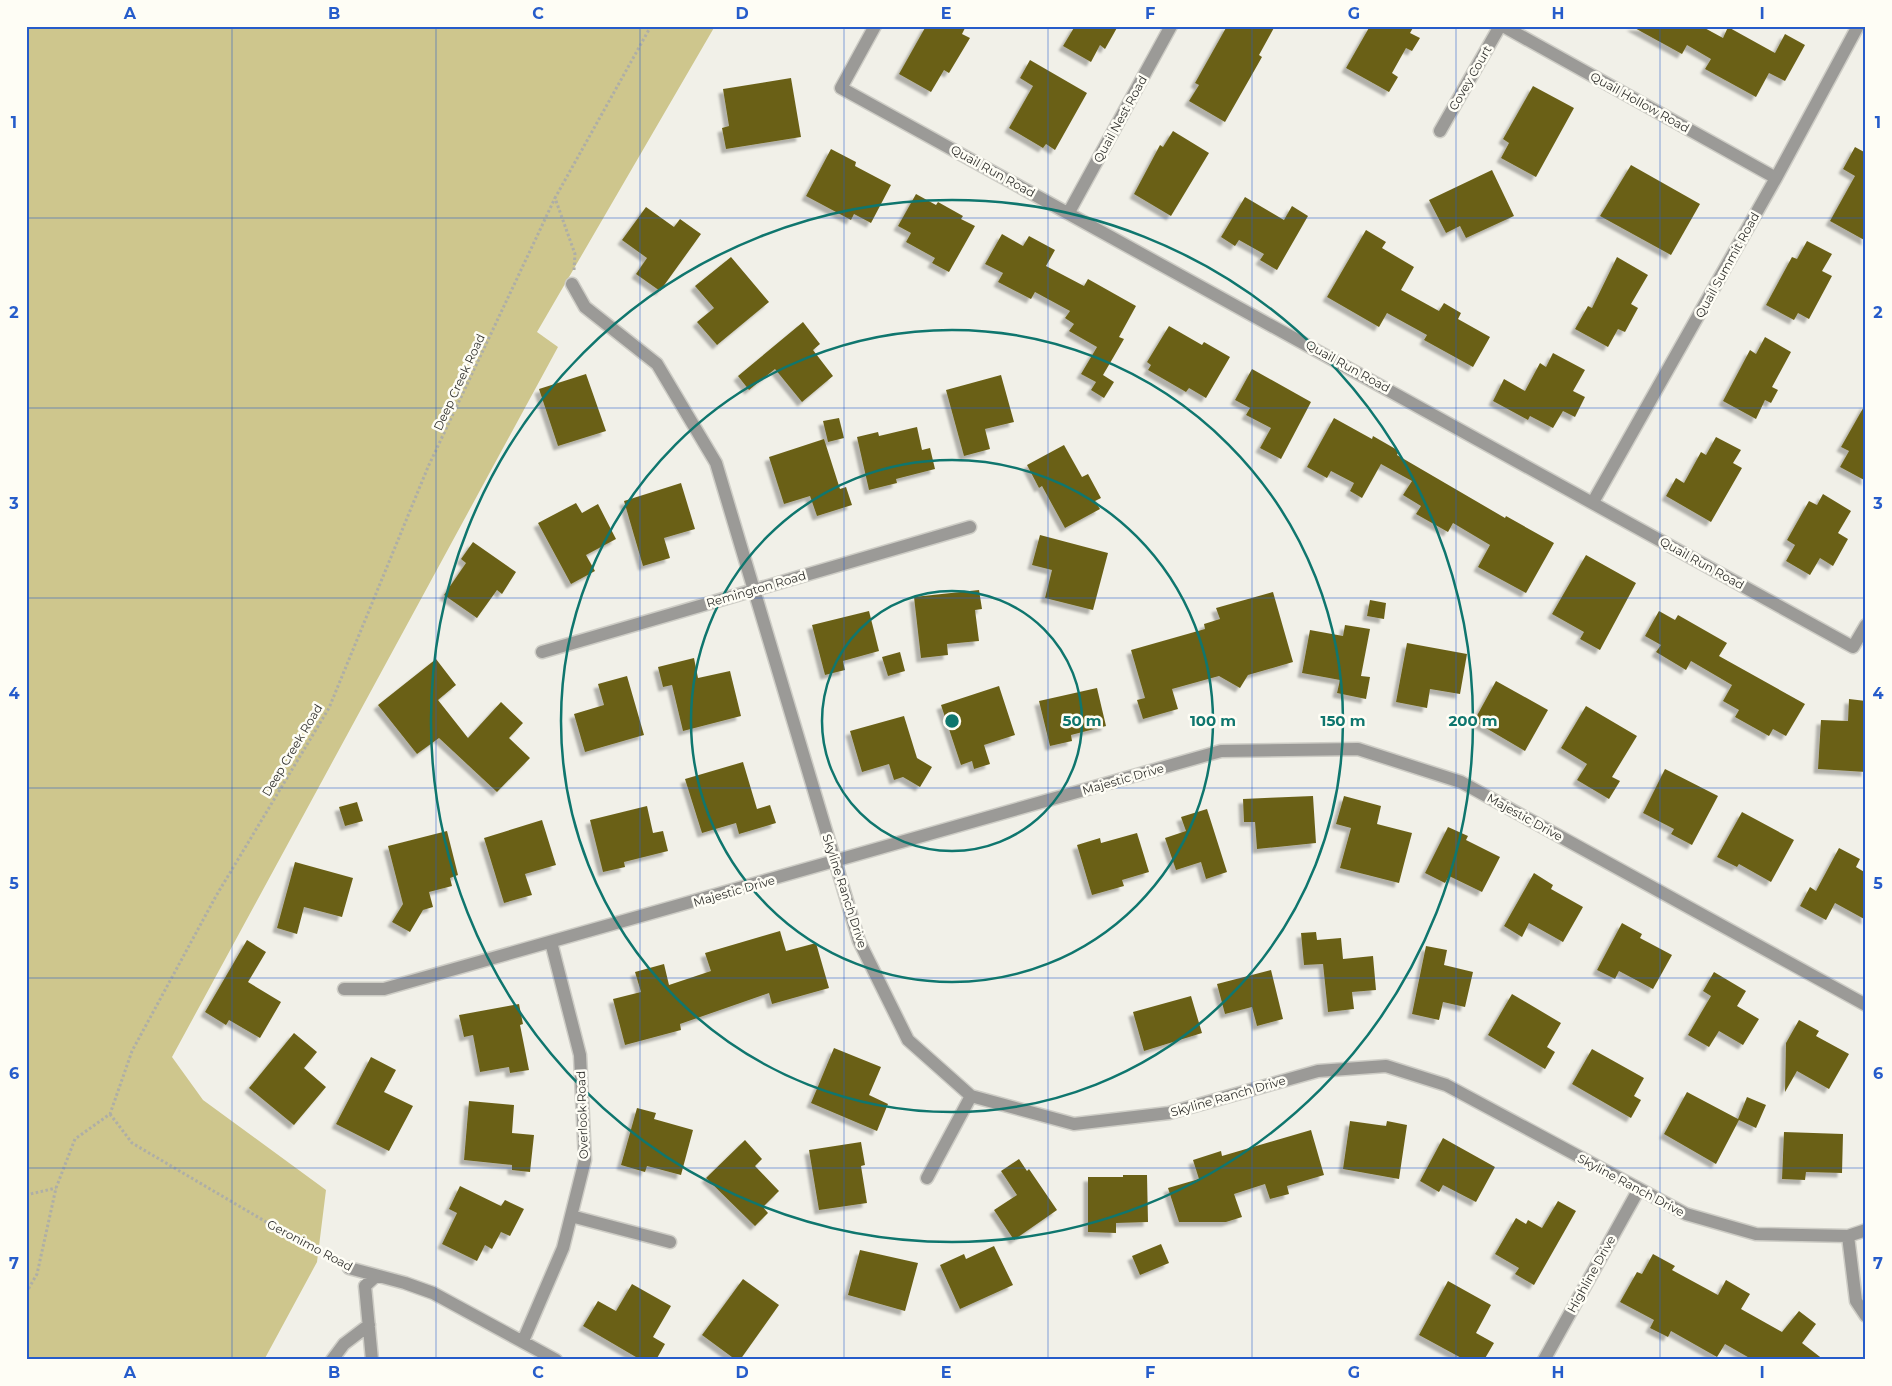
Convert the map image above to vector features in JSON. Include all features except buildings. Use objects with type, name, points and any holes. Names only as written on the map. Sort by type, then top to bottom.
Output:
[{"type":"street","name":"Quail Run Road","points":[[875,26],[841,88],[1069,212],[1854,647],[1866,625]]},
{"type":"street","name":"Quail Nest Road","points":[[1069,212],[1171,26]]},
{"type":"street","name":"Covey Court","points":[[1440,130],[1501,26]]},
{"type":"street","name":"Quail Hollow Road","points":[[1501,26],[1776,178]]},
{"type":"street","name":"Quail Summit Road","points":[[1593,502],[1776,178],[1858,26]]},
{"type":"street","name":"Skyline Ranch Drive","points":[[572,284],[585,307],[657,364],[716,463],[858,941],[908,1040],[971,1096],[1074,1124],[1169,1113],[1318,1071],[1386,1066],[1446,1085],[1686,1214],[1756,1234],[1848,1236],[1866,1230]]},
{"type":"street","name":"Remington Road","points":[[542,652],[970,527]]},
{"type":"street","name":"Majestic Drive","points":[[344,989],[384,989],[1220,751],[1358,749],[1461,782],[1866,1005]]},
{"type":"street","name":"Overlook Road","points":[[523,1341],[563,1248],[585,1160],[580,1055],[551,942]]},
{"type":"street","points":[[927,1178],[971,1096]]},
{"type":"street","name":"Highline Drive","points":[[1544,1360],[1638,1189]]},
{"type":"street","points":[[571,1216],[670,1242]]},
{"type":"street","points":[[1848,1236],[1856,1302],[1866,1316]]},
{"type":"street","name":"Geronimo Road","points":[[349,1268],[433,1293],[556,1360]]},
{"type":"street","points":[[372,1360],[365,1286],[376,1276]]},
{"type":"street","points":[[332,1360],[344,1344],[369,1325]]},
{"type":"path","name":"Deep Creek Road","points":[[110,1114],[132,1051],[216,896],[328,708],[428,467],[555,198],[651,26]]},
{"type":"path","points":[[555,198],[575,254],[572,284]]},
{"type":"path","points":[[26,1293],[36,1274],[56,1188],[75,1139],[110,1114]]},
{"type":"path","name":"Geronimo Road","points":[[110,1114],[132,1144],[349,1268]]},
{"type":"path","points":[[26,1195],[56,1188]]},
{"type":"shaded area","points":[[26,26],[715,26],[537,332],[558,347],[172,1057],[203,1100],[326,1190],[317,1262],[264,1360],[26,1360]]}]
